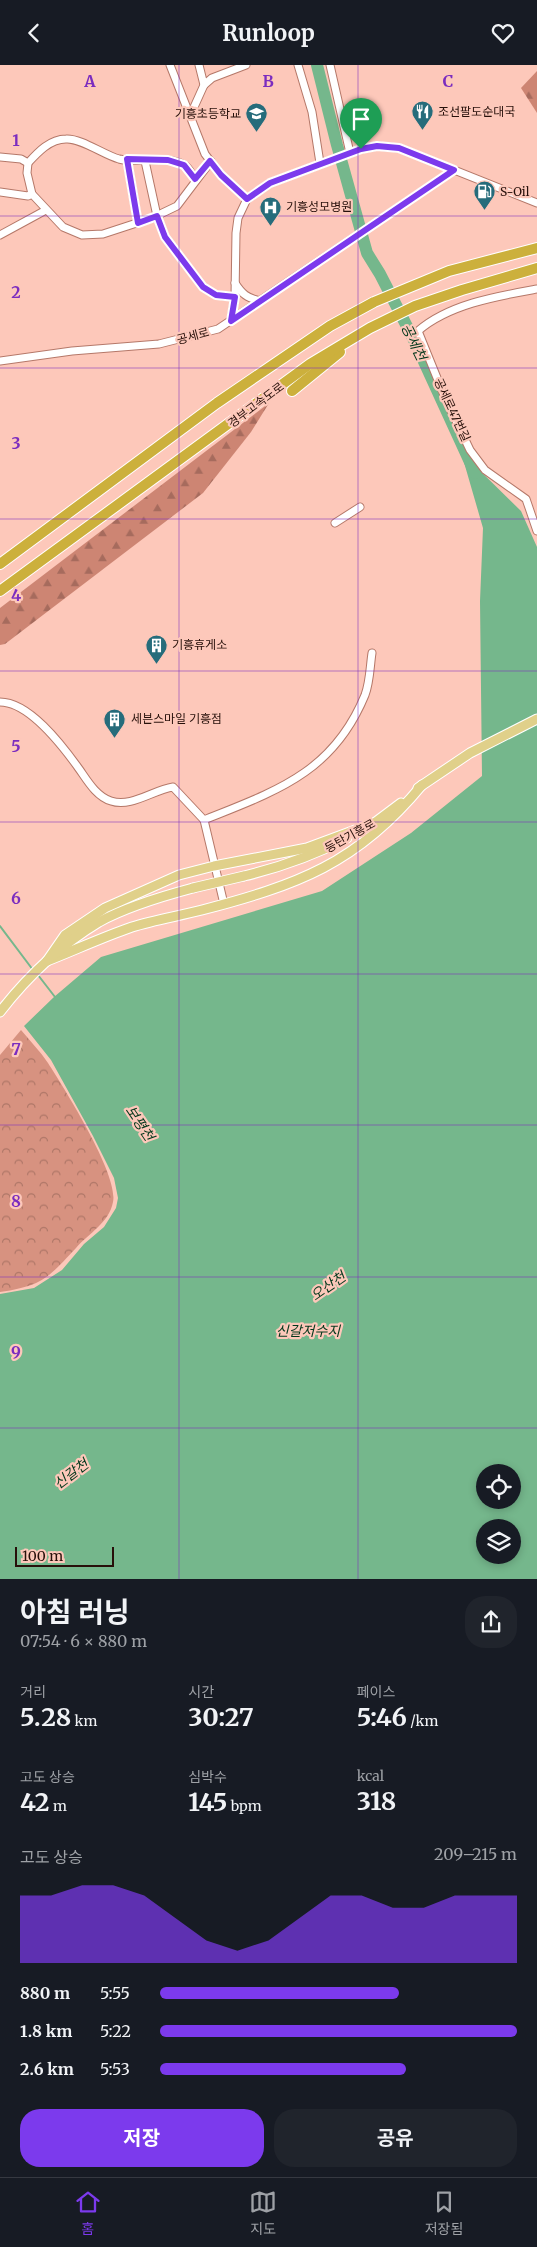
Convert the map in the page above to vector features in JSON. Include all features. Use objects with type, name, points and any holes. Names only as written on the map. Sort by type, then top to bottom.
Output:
[{"type":"highway","name":"경부고속도로","points":[[0,564],[217,403],[330,326],[374,302],[449,271],[537,249]]},
{"type":"highway","name":"경부고속도로","points":[[0,591],[310,364],[370,328],[415,307],[462,289],[537,268]]},
{"type":"highway","points":[[292,391],[370,328]]},
{"type":"main road","name":"동탄기흥로","points":[[44,963],[100,922],[164,896],[286,866],[318,854],[377,822],[422,785],[490,741],[537,719]]},
{"type":"main road","points":[[44,963],[132,927],[272,890],[332,865],[367,841],[405,806],[422,785]]},
{"type":"main road","points":[[2,1009],[44,963],[65,935],[105,908],[178,875],[307,848],[377,822]]},
{"type":"street","points":[[170,65],[198,140],[210,161],[221,175],[247,199]]},
{"type":"street","points":[[199,65],[204,85]]},
{"type":"street","points":[[190,116],[204,85],[212,78],[246,65]]},
{"type":"street","points":[[298,65],[324,162]]},
{"type":"street","points":[[330,65],[350,153]]},
{"type":"street","points":[[195,179],[184,165],[168,160],[120,159],[73,139],[55,141],[38,151],[28,163],[27,173],[32,194],[63,227],[82,235],[103,234],[157,216],[177,205],[210,161]]},
{"type":"street","points":[[231,321],[235,297],[237,225],[238,218],[247,199],[270,183],[324,162],[377,146],[399,148],[537,203]]},
{"type":"street","points":[[0,157],[21,159],[28,163]]},
{"type":"street","points":[[127,159],[138,223]]},
{"type":"street","points":[[145,161],[157,216],[165,237],[203,287],[216,295],[235,297]]},
{"type":"street","name":"공세로","points":[[0,361],[72,351],[159,344],[218,329],[454,170]]},
{"type":"street","points":[[0,192],[28,196],[32,194]]},
{"type":"street","points":[[0,235],[46,210]]},
{"type":"street","points":[[235,283],[241,293],[249,299],[260,301]]},
{"type":"street","name":"공세로47번길","points":[[537,289],[459,308],[432,319],[418,331],[446,400],[470,450],[485,470],[526,499],[537,531]]},
{"type":"street","points":[[335,523],[360,507]]},
{"type":"street","points":[[204,820],[259,798],[297,779],[318,764],[343,735],[365,693],[372,653]]},
{"type":"street","points":[[0,702],[30,712],[69,755],[98,794],[111,801],[127,802],[173,787],[204,820],[224,904]]},
{"type":"green space","points":[[537,71],[537,113],[521,88]]},
{"type":"green space","points":[[269,403],[251,432],[203,493],[5,644],[0,645],[0,608]]},
{"type":"green space","points":[[21,1030],[48,1063],[89,1132],[108,1172],[113,1189],[113,1202],[103,1222],[51,1274],[26,1287],[0,1292],[0,1055]]},
{"type":"water","name":"신갈저수지","points":[[461,452],[521,511],[537,547],[537,1579],[0,1579],[0,1294],[34,1288],[62,1270],[84,1244],[104,1227],[116,1208],[118,1198],[114,1178],[93,1136],[51,1060],[24,1026],[54,997],[101,957],[322,891],[411,833],[482,776],[480,601],[483,528]]},
{"type":"waterway","name":"공세천","points":[[317,65],[367,253],[415,342],[475,473]]},
{"type":"waterway","name":"보평천","points":[[0,926],[33,970]]},
{"type":"waterway","name":"보평천","points":[[38,975],[55,997]]},
{"type":"place","name":"조선팔도순대국","points":[[422,131]]},
{"type":"place","name":"기흥초등학교","points":[[257,133]]},
{"type":"place","name":"S-Oil","points":[[484,211]]},
{"type":"place","name":"기흥성모병원","points":[[270,226]]},
{"type":"place","name":"기흥휴게소","points":[[156,664]]},
{"type":"place","name":"세븐스마일 기흥점","points":[[115,738]]},
{"type":"route","points":[[377,146],[399,148],[454,170],[231,321],[235,297],[216,295],[203,287],[165,237],[157,216],[138,223],[127,159],[142,161],[168,160],[184,165],[190,170],[195,179],[210,161],[221,175],[247,199],[270,183],[361,149],[377,146]]},
{"type":"water label","name":"오산천","points":[[328,1286]]},
{"type":"water label","name":"신갈천","points":[[71,1474]]}]
